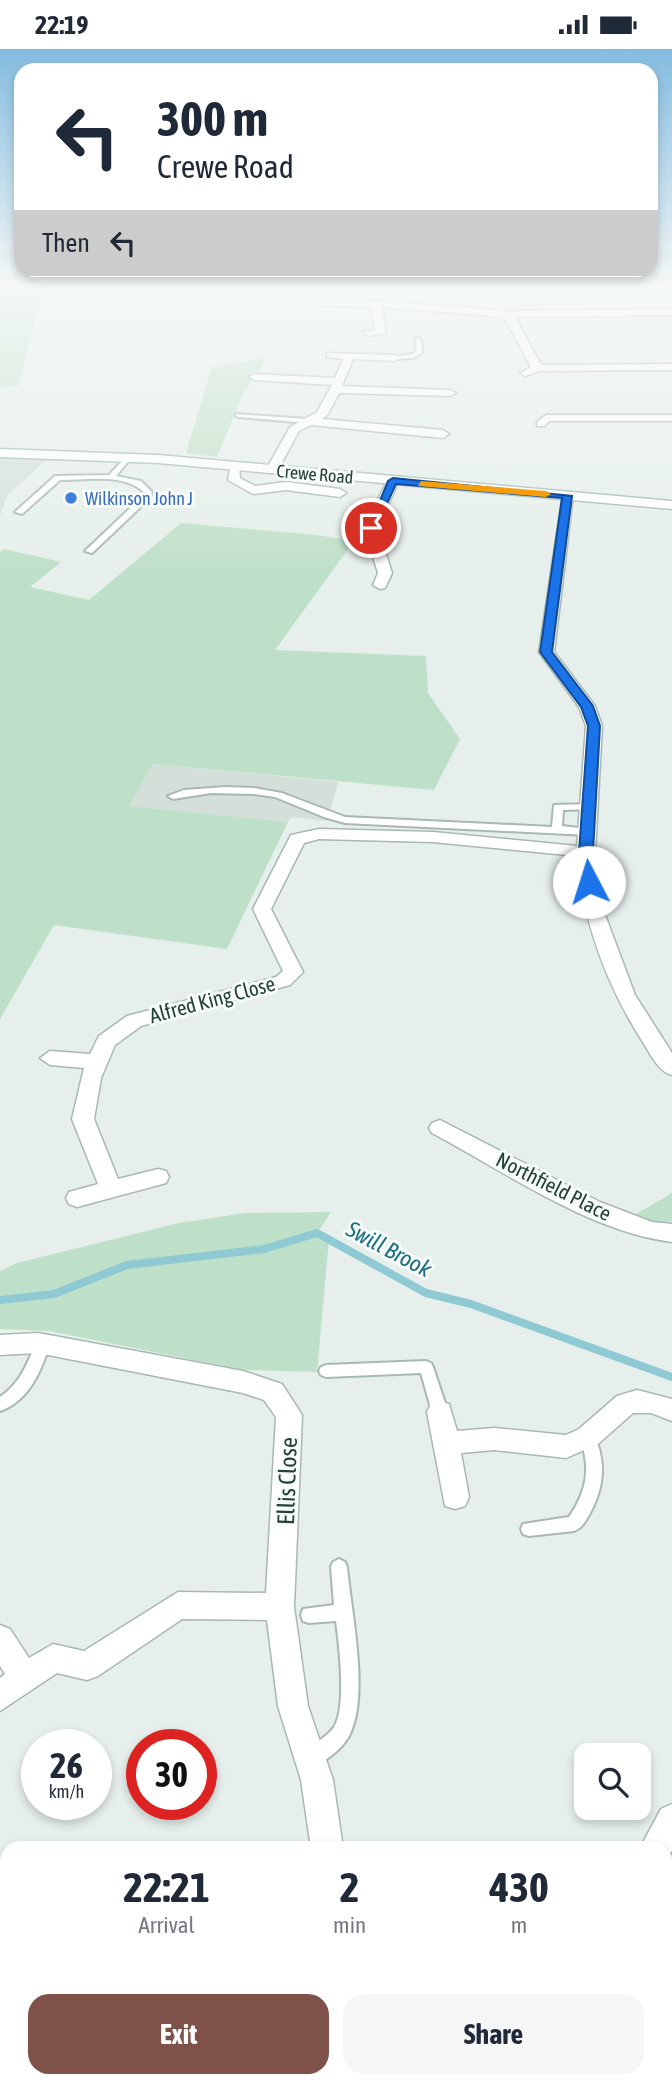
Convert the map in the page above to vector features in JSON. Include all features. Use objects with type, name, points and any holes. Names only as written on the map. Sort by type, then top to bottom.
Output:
[{"type":"street","points":[[320,382],[450,393]]},
{"type":"street","points":[[272,470],[294,429],[321,414],[337,382]]},
{"type":"street","points":[[541,418],[672,418]]},
{"type":"street","points":[[308,421],[442,436]]},
{"type":"street","name":"Crewe Road","points":[[0,453],[128,457],[672,505]]},
{"type":"street","points":[[235,466],[234,480],[253,490],[286,487],[340,493]]},
{"type":"street","points":[[380,586],[385,573],[371,528],[393,481]]},
{"type":"street","points":[[567,496],[546,652],[591,715],[594,726],[587,842],[589,882],[600,930],[617,978],[649,1036],[672,1068]]},
{"type":"street","name":"Alfred King Close","points":[[111,1189],[83,1119],[90,1078],[106,1041],[134,1021],[283,981],[293,972],[262,909],[297,839],[319,834],[587,842]]},
{"type":"street","points":[[50,1058],[97,1062]]},
{"type":"street","name":"Northfield Place","points":[[440,1128],[615,1218],[648,1231],[672,1233]]},
{"type":"street","points":[[76,1198],[158,1177]]},
{"type":"street","name":"Ellis Close","points":[[0,1345],[43,1344],[243,1382],[273,1392],[289,1415],[280,1607],[293,1706],[317,1780],[326,1841]]},
{"type":"street","points":[[445,1444],[495,1439],[556,1446],[571,1445],[588,1438],[620,1405],[641,1401],[672,1410]]},
{"type":"street","points":[[440,1412],[455,1497]]},
{"type":"street","points":[[0,1696],[53,1658],[87,1666],[178,1605],[280,1607]]},
{"type":"street","points":[[0,1639],[25,1679]]},
{"type":"street","points":[[660,1841],[672,1820]]},
{"type":"lane","points":[[238,415],[308,421]]},
{"type":"lane","points":[[111,477],[128,457]]},
{"type":"lane","points":[[19,512],[58,478],[111,477],[138,483],[148,492],[145,498],[89,551]]},
{"type":"lane","points":[[173,796],[202,790],[259,792],[277,795],[321,814],[345,820],[560,830],[587,842]]},
{"type":"lane","points":[[560,830],[557,827],[558,807],[590,807]]},
{"type":"lane","points":[[0,1405],[16,1397],[32,1376],[43,1344]]},
{"type":"lane","points":[[326,1371],[426,1367],[440,1412]]},
{"type":"lane","points":[[529,1529],[574,1524],[586,1508],[596,1477],[597,1458],[588,1438]]},
{"type":"lane","points":[[310,1759],[326,1749],[345,1726],[348,1692],[339,1567]]},
{"type":"lane","points":[[309,1615],[343,1612]]},
{"type":"shaded area","points":[[0,458],[48,458],[7,496],[0,516]]},
{"type":"shaded area","points":[[153,764],[338,782],[327,821],[291,817],[288,822],[129,806]]},
{"type":"green space","points":[[0,382],[20,382],[19,385],[0,388]]},
{"type":"green space","points":[[207,382],[251,382],[243,394],[217,457],[186,453]]},
{"type":"green space","points":[[181,523],[317,535],[354,541],[275,650],[426,656],[428,693],[460,739],[434,790],[153,764],[129,806],[288,822],[227,949],[54,925],[0,1019],[0,552],[4,549],[61,562],[30,587],[89,600]]},
{"type":"green space","points":[[672,1193],[672,1221],[657,1224],[631,1217]]},
{"type":"green space","points":[[331,1212],[318,1232],[329,1239],[317,1372],[244,1370],[49,1331],[0,1329],[0,1271],[17,1263],[179,1223],[245,1213]]},
{"type":"waterway","name":"Swill Brook","points":[[0,1300],[54,1294],[127,1265],[264,1249],[317,1233],[426,1293],[471,1304],[672,1377]]},
{"type":"slow traffic","points":[[421,484],[546,494]]},
{"type":"place","name":"Wilkinson John J","points":[[71,498]]},
{"type":"route","points":[[371,528],[393,481],[567,496],[546,652],[587,706],[594,726],[586,852],[589,882]]}]
